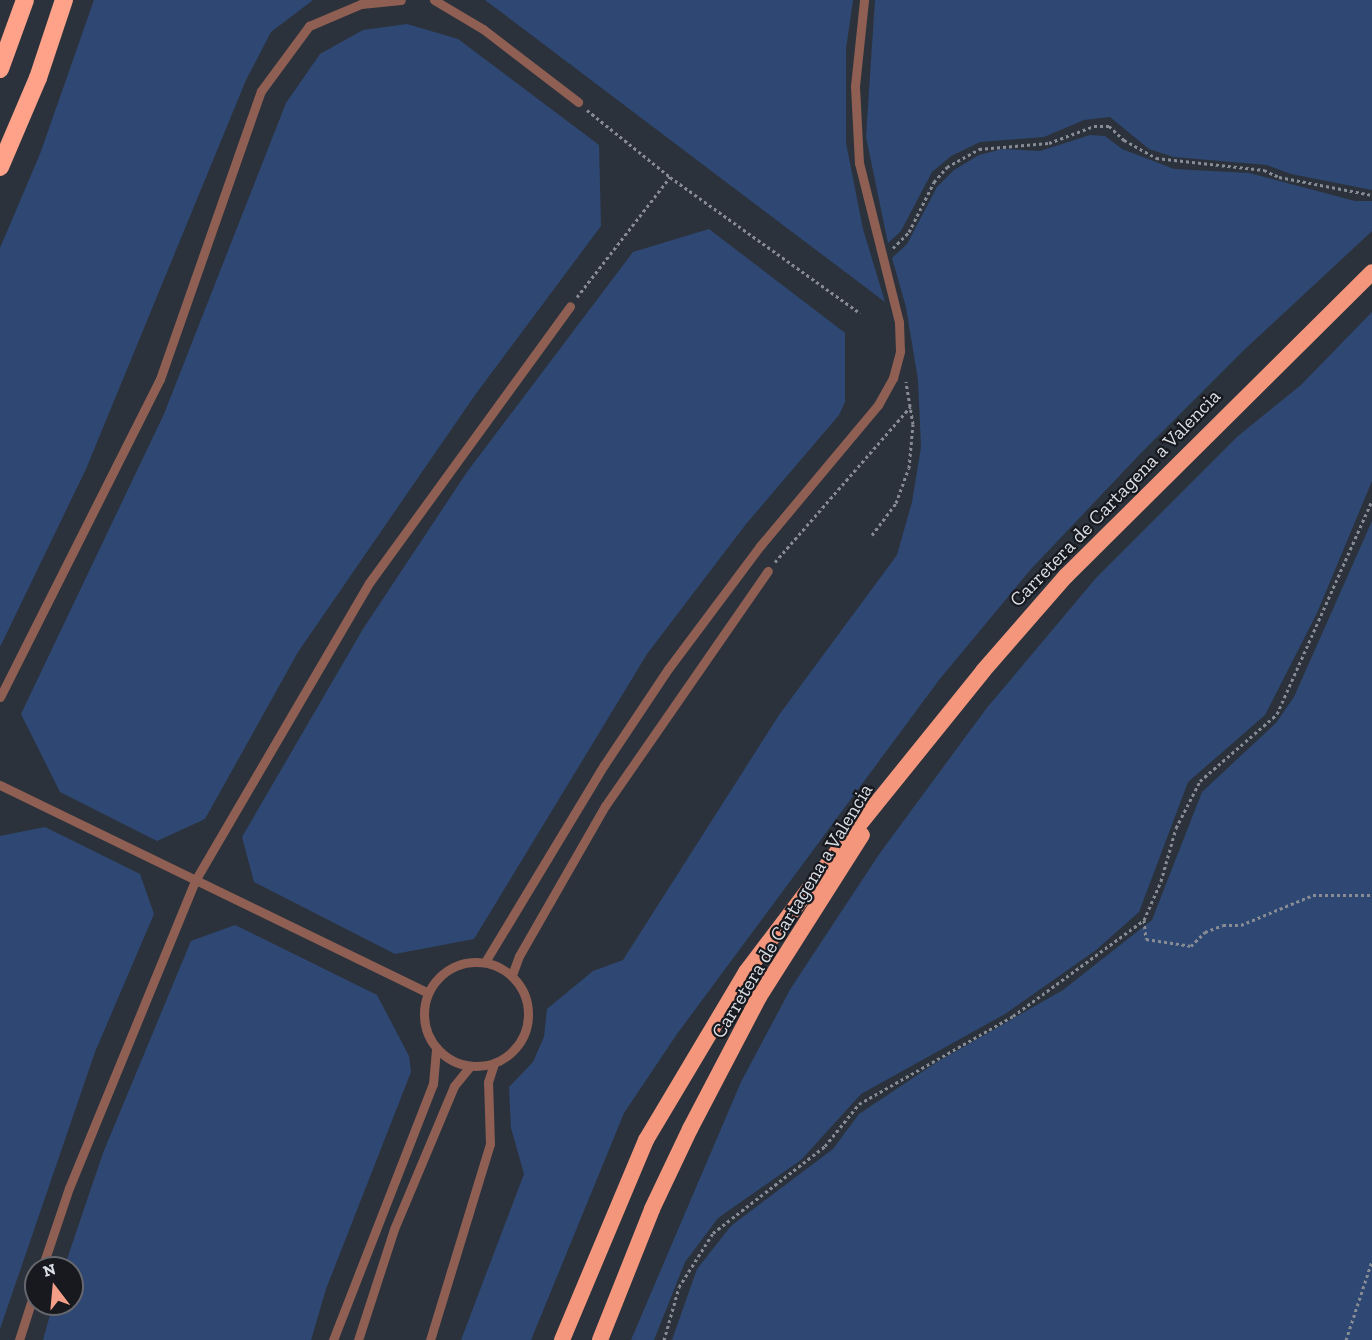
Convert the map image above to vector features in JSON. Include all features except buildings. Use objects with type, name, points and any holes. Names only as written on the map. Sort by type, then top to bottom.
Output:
[{"type":"highway","points":[[0,69],[25,0]]},
{"type":"highway","points":[[0,167],[38,78],[64,0]]},
{"type":"highway","name":"Carretera de Cartagena a Valencia","points":[[562,1340],[646,1140],[704,1039],[746,972],[905,768],[1066,576],[1372,272]]},
{"type":"highway","name":"Carretera de Cartagena a Valencia","points":[[600,1340],[652,1209],[759,997],[905,768]]},
{"type":"lane","points":[[0,697],[160,378],[261,91],[309,26],[361,4],[401,0]]},
{"type":"lane","points":[[434,0],[483,29],[578,102]]},
{"type":"lane","points":[[485,962],[604,765],[668,669],[760,546],[878,405],[893,378],[900,351],[899,322],[859,163],[855,86],[864,0]]},
{"type":"lane","points":[[46,1256],[69,1188],[196,879],[369,583],[570,306]]},
{"type":"lane","points":[[512,975],[519,956],[605,806],[768,571]]},
{"type":"lane","points":[[0,785],[428,993]]},
{"type":"lane","points":[[485,962],[512,975],[526,996],[527,1029],[520,1044],[494,1064],[470,1066],[446,1057],[436,1048],[424,1022],[428,993],[451,968],[485,962]]},
{"type":"lane","points":[[333,1340],[433,1084],[436,1048]]},
{"type":"lane","points":[[430,1340],[490,1144],[488,1082],[494,1064]]},
{"type":"lane","points":[[358,1340],[394,1229],[454,1086],[470,1066]]},
{"type":"lane","points":[[19,1340],[27,1316]]},
{"type":"path","points":[[578,102],[670,177],[860,313]]},
{"type":"path","points":[[882,260],[909,232],[934,182],[946,167],[979,149],[1049,143],[1094,126],[1108,126],[1124,140],[1156,158],[1264,170],[1279,177],[1372,195]]},
{"type":"path","points":[[570,306],[670,177]]},
{"type":"path","points":[[872,535],[896,503],[909,468],[913,424],[900,351]]},
{"type":"path","points":[[768,571],[910,407]]},
{"type":"path","points":[[1372,501],[1277,714],[1200,781],[1176,828],[1161,881],[1144,920],[1146,939],[1191,946],[1205,932],[1223,925],[1241,925],[1313,895],[1372,895]]},
{"type":"path","points":[[664,1340],[680,1287],[713,1233],[825,1146],[859,1104],[1013,1016],[1144,920]]},
{"type":"path","points":[[1346,1340],[1372,1261]]},
{"type":"shaded area","points":[[94,0],[313,0],[271,32],[246,80],[86,469],[0,647],[0,248],[40,154]]},
{"type":"shaded area","points":[[485,0],[853,0],[846,49],[846,143],[863,229],[885,302]]},
{"type":"shaded area","points":[[875,0],[1372,0],[1372,190],[1291,174],[1267,165],[1174,157],[1149,149],[1110,117],[1084,120],[1044,137],[980,142],[951,156],[932,172],[901,231],[888,243],[866,137]]},
{"type":"shaded area","points":[[407,24],[458,39],[599,145],[601,226],[475,395],[298,652],[205,819],[157,841],[60,792],[21,714],[164,414],[286,103],[320,54],[363,30]]},
{"type":"shaded area","points":[[1090,135],[1105,136],[1122,149],[1174,169],[1249,173],[1355,201],[1372,201],[1372,231],[1243,351],[1141,453],[1031,569],[939,680],[677,1034],[624,1113],[531,1340],[461,1340],[524,1174],[511,1128],[509,1087],[533,1062],[544,1037],[547,1009],[593,971],[623,960],[779,715],[897,555],[912,502],[921,447],[918,380],[906,307],[892,258],[907,244],[937,187],[954,170],[979,155],[1002,149],[1040,151]]},
{"type":"shaded area","points":[[709,229],[845,333],[845,402],[839,415],[746,524],[647,654],[474,939],[395,954],[254,882],[242,837],[363,629],[467,472],[633,252]]},
{"type":"shaded area","points":[[1372,312],[1372,481],[1317,613],[1265,715],[1188,782],[1139,912],[1096,950],[1005,1014],[861,1094],[801,1160],[718,1218],[685,1262],[654,1340],[631,1340],[741,1082],[791,988],[880,853],[986,709],[1096,578],[1238,436],[1301,385]]},
{"type":"shaded area","points":[[1372,521],[1372,1340],[672,1340],[697,1269],[731,1226],[833,1149],[859,1114],[937,1062],[1063,990],[1152,920],[1202,792],[1276,723],[1294,697]]},
{"type":"shaded area","points":[[45,827],[140,874],[154,914],[95,1052],[0,1329],[0,836]]},
{"type":"shaded area","points":[[235,925],[377,995],[409,1056],[411,1072],[326,1289],[311,1340],[43,1340],[50,1316],[84,1316],[84,1256],[68,1256],[103,1153],[191,941]]}]
